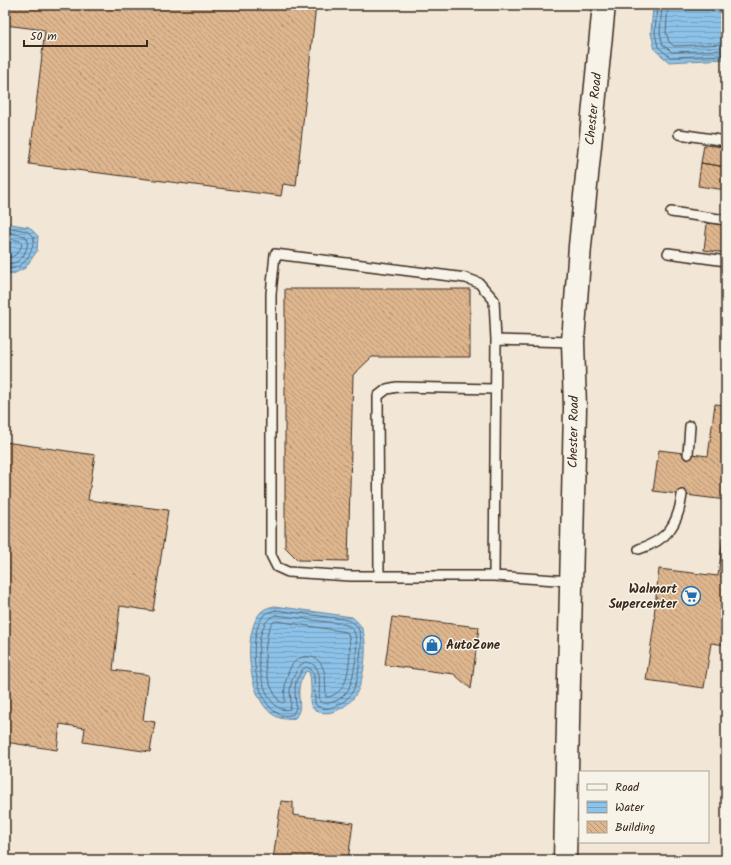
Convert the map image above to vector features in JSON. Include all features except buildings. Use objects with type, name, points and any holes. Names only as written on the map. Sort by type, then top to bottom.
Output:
[{"type":"street","name":"Chester Road","points":[[565,860],[575,408],[573,342],[580,246],[604,5]]},
{"type":"lane","points":[[679,134],[726,141]]},
{"type":"lane","points":[[671,212],[726,220]]},
{"type":"lane","points":[[668,253],[726,261]]},
{"type":"lane","points":[[494,576],[496,340],[494,300],[479,283],[466,278],[275,254],[271,294],[271,555],[277,566],[288,572],[350,576],[494,576],[571,581]]},
{"type":"lane","points":[[496,340],[573,342]]},
{"type":"lane","points":[[379,576],[378,396],[387,389],[397,387],[495,389]]},
{"type":"lane","points":[[688,454],[690,426]]},
{"type":"lane","points":[[639,549],[652,545],[662,538],[675,523],[682,495]]},
{"type":"water","points":[[653,5],[726,5],[726,59],[669,62],[655,50],[651,33]]},
{"type":"water","points":[[5,223],[29,227],[38,236],[37,251],[25,268],[13,274],[5,273]]},
{"type":"water","points":[[275,606],[352,617],[360,625],[363,631],[365,645],[361,681],[356,694],[350,702],[341,709],[325,713],[313,709],[310,702],[310,677],[309,672],[306,671],[301,680],[299,694],[300,708],[295,718],[280,718],[267,710],[258,696],[252,678],[250,640],[254,624],[261,612]]},
{"type":"place","name":"Walmart Supercenter","points":[[691,596]]},
{"type":"place","name":"AutoZone","points":[[432,645]]}]
